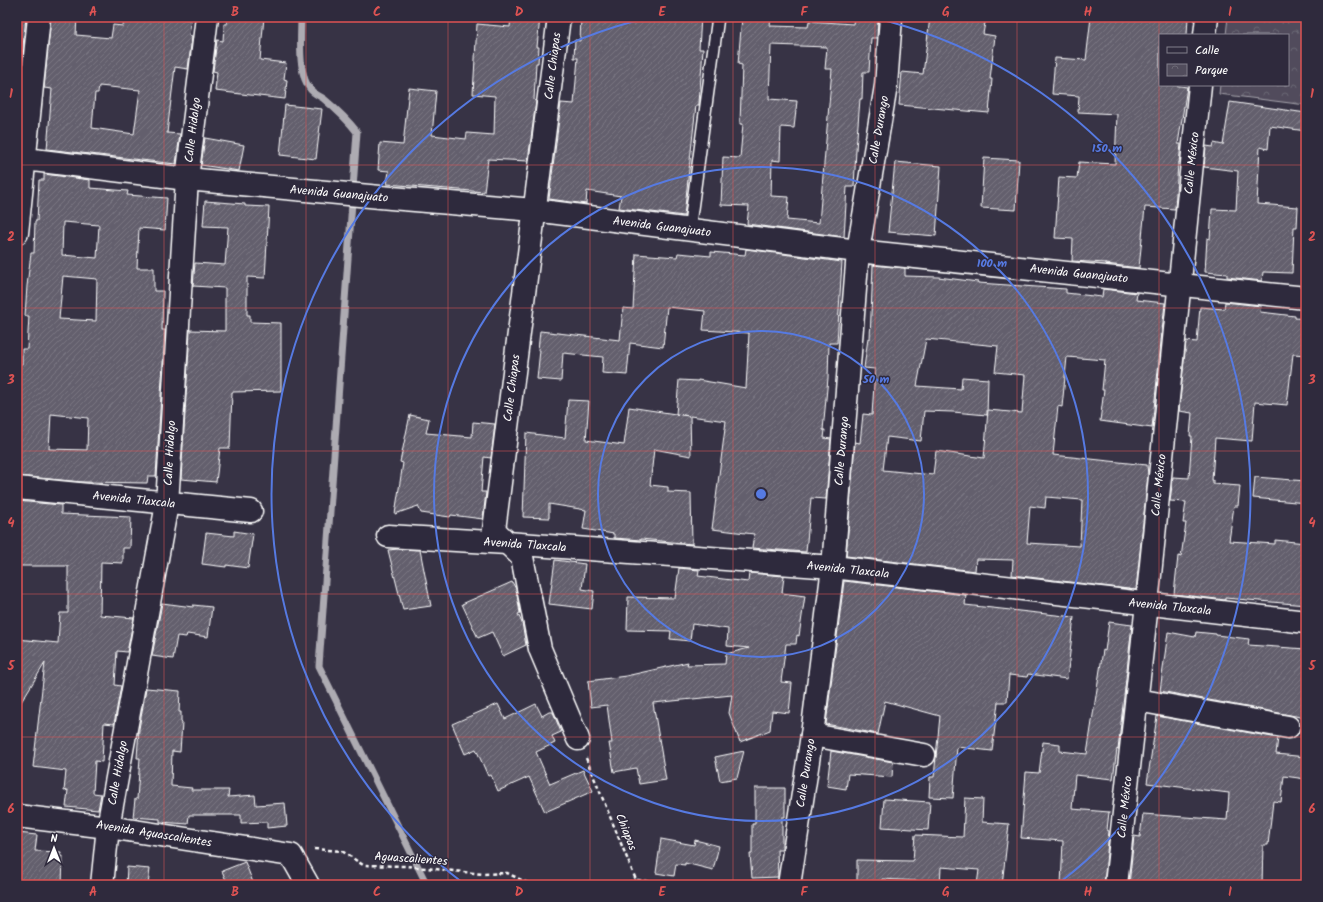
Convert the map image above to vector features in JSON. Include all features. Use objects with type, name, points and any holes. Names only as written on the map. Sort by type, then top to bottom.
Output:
[{"type":"street","points":[[17,233],[20,159],[39,17]]},
{"type":"street","name":"Calle Hidalgo","points":[[102,885],[108,827],[167,504],[187,179],[207,17]]},
{"type":"street","name":"Calle Chiapas","points":[[559,17],[494,530],[522,557],[540,649],[578,740]]},
{"type":"street","name":"Calle Durango","points":[[789,885],[812,736],[833,567],[858,251],[886,86],[891,17]]},
{"type":"street","points":[[1205,34],[1207,17]]},
{"type":"street","name":"Calle México","points":[[1116,885],[1137,700],[1200,86]]},
{"type":"street","name":"Avenida Guanajuato","points":[[20,159],[187,179],[534,210],[689,231],[858,251],[1306,298]]},
{"type":"street","name":"Avenida Tlaxcala","points":[[17,488],[167,504],[251,511]]},
{"type":"street","name":"Avenida Tlaxcala","points":[[388,536],[507,543],[833,567],[1306,622]]},
{"type":"street","points":[[1137,700],[1288,727]]},
{"type":"street","points":[[812,736],[924,755]]},
{"type":"street","name":"Avenida Aguascalientes","points":[[17,816],[108,827],[290,855]]},
{"type":"street","points":[[290,855],[308,885]]},
{"type":"lane","points":[[689,231],[718,17]]},
{"type":"path","name":"Chiapas","points":[[578,740],[636,880]]},
{"type":"path","name":"Aguascalientes","points":[[290,855],[308,848],[342,851],[363,865],[406,866],[483,874],[506,872],[532,885]]},
{"type":"path","points":[[621,885],[636,880],[690,885]]},
{"type":"green space","points":[[1228,17],[1306,17],[1306,105],[1219,94],[1220,86],[1289,86],[1289,34],[1226,34]]},
{"type":"building","points":[[17,17],[26,17],[19,86],[17,86]]},
{"type":"building","points":[[51,17],[77,17],[76,35],[111,38],[113,25],[123,26],[124,17],[178,17],[191,20],[189,36],[192,37],[188,69],[175,67],[167,133],[180,134],[176,164],[47,149],[52,89],[44,88]],"holes":[[[99,86],[140,90],[134,134],[92,128],[95,93],[98,93]]]},
{"type":"building","points":[[228,17],[264,17],[260,60],[286,63],[284,79],[287,80],[285,99],[215,91],[217,72],[213,71],[217,40],[223,41],[224,24],[227,24]]},
{"type":"building","points":[[511,17],[540,17],[537,47],[539,47],[538,63],[536,63],[534,100],[536,101],[528,161],[488,159],[484,192],[387,184],[389,171],[378,170],[380,143],[403,145],[409,88],[436,91],[432,135],[466,139],[467,133],[494,135],[495,96],[473,94],[477,24],[510,27]]},
{"type":"building","points":[[581,17],[701,17],[699,49],[703,49],[699,105],[696,105],[684,216],[619,208],[621,196],[587,191],[586,204],[549,199],[561,103],[574,104],[578,58],[574,58],[575,40],[580,41]]},
{"type":"building","points":[[742,17],[771,17],[770,26],[808,27],[809,21],[853,24],[854,17],[878,19],[877,38],[871,38],[869,72],[863,72],[854,187],[847,187],[844,237],[747,224],[749,206],[721,205],[723,157],[740,158],[743,124],[740,124],[742,65],[738,64]],"holes":[[[771,45],[827,47],[825,69],[832,69],[819,223],[787,220],[789,197],[771,196],[772,160],[780,161],[781,127],[794,128],[797,101],[769,99]]]},
{"type":"building","points":[[930,17],[986,17],[983,34],[995,36],[990,79],[992,79],[989,113],[899,105],[902,72],[923,74]]},
{"type":"building","points":[[1091,17],[1188,17],[1187,34],[1159,34],[1159,86],[1187,87],[1178,144],[1181,144],[1178,163],[1175,209],[1145,207],[1139,268],[1106,263],[1072,261],[1073,239],[1055,238],[1059,177],[1077,178],[1079,162],[1115,164],[1117,114],[1078,112],[1079,96],[1052,94],[1055,58],[1086,60]]},
{"type":"building","points":[[1230,102],[1306,113],[1306,131],[1270,126],[1268,149],[1260,147],[1257,204],[1298,207],[1297,227],[1294,227],[1292,273],[1263,272],[1262,281],[1227,277],[1227,274],[1205,272],[1207,238],[1210,239],[1212,209],[1236,210],[1238,171],[1204,167],[1206,146],[1213,147],[1214,143],[1223,145]]},
{"type":"building","points":[[285,105],[322,109],[316,159],[280,155]]},
{"type":"building","points":[[205,138],[244,145],[239,171],[201,165]]},
{"type":"building","points":[[984,158],[1019,160],[1016,210],[981,208]]},
{"type":"building","points":[[895,162],[941,166],[936,236],[888,232]]},
{"type":"building","points":[[44,174],[90,180],[90,188],[128,191],[127,195],[167,198],[165,230],[139,228],[137,268],[154,268],[154,291],[163,291],[162,330],[165,330],[156,476],[148,476],[147,483],[82,482],[17,476],[17,380],[19,380],[19,364],[22,364],[22,349],[27,349],[29,316],[25,316],[27,286],[31,253],[34,253],[39,180],[44,180]],"holes":[[[63,222],[99,225],[97,258],[62,255]],[[63,276],[97,279],[96,321],[59,319]],[[51,414],[88,418],[87,450],[49,449]]]},
{"type":"building","points":[[205,201],[245,204],[245,206],[269,207],[265,278],[247,277],[247,315],[250,315],[250,322],[281,323],[281,391],[232,392],[230,448],[220,448],[216,482],[181,479],[190,330],[225,331],[225,288],[193,286],[195,263],[225,265],[228,227],[203,226]]},
{"type":"building","points":[[746,249],[842,262],[837,343],[829,343],[828,378],[823,430],[825,430],[824,438],[831,439],[826,499],[811,498],[806,552],[752,548],[754,534],[712,529],[726,421],[690,416],[691,456],[654,449],[650,485],[668,487],[668,492],[691,493],[692,544],[614,538],[614,534],[583,529],[586,510],[549,504],[549,518],[523,517],[526,433],[565,438],[568,400],[589,401],[586,440],[624,445],[629,407],[689,416],[676,414],[679,380],[698,380],[746,388],[749,333],[703,330],[705,311],[667,307],[663,347],[630,343],[627,375],[602,373],[603,357],[563,353],[561,381],[537,379],[540,331],[620,340],[623,308],[633,309],[636,254],[677,257],[678,253],[711,256],[711,252],[745,255]]},
{"type":"building","points":[[873,265],[905,268],[905,276],[938,277],[978,283],[1066,289],[1066,293],[1102,297],[1103,289],[1137,293],[1136,300],[1165,303],[1152,428],[1100,421],[1104,390],[1102,390],[1105,360],[1067,357],[1062,407],[1058,406],[1053,455],[1147,465],[1148,475],[1136,590],[1012,575],[1013,560],[976,559],[975,571],[846,556],[855,442],[860,443],[863,414],[872,415],[875,369],[864,368],[868,338],[870,339]],"holes":[[[926,339],[998,346],[995,372],[1025,375],[1022,413],[988,410],[984,458],[936,451],[933,475],[883,470],[887,437],[921,441],[924,411],[987,415],[988,379],[962,377],[961,389],[917,386]],[[1046,497],[1082,500],[1080,546],[1027,543],[1030,506],[1045,508]]]},
{"type":"building","points":[[1225,302],[1261,306],[1260,312],[1295,316],[1295,318],[1306,319],[1306,355],[1293,354],[1287,405],[1255,402],[1252,441],[1215,438],[1212,480],[1213,484],[1240,486],[1238,506],[1234,506],[1229,541],[1275,544],[1275,540],[1306,543],[1306,605],[1225,598],[1225,600],[1174,594],[1178,556],[1181,557],[1186,523],[1183,523],[1186,502],[1170,501],[1173,477],[1189,478],[1192,436],[1190,436],[1192,413],[1179,411],[1186,341],[1197,342],[1200,307],[1224,309]]},
{"type":"building","points":[[410,415],[429,419],[426,433],[472,437],[473,422],[495,424],[491,458],[484,457],[481,492],[486,492],[483,519],[421,513],[418,506],[395,514],[403,463],[400,462]]},
{"type":"building","points":[[1255,477],[1306,481],[1306,503],[1253,498]]},
{"type":"building","points":[[17,501],[61,505],[61,514],[131,517],[130,548],[123,548],[123,563],[101,562],[100,615],[134,618],[127,652],[117,651],[115,685],[121,686],[114,724],[104,723],[102,762],[95,761],[93,793],[101,794],[98,810],[66,807],[68,790],[64,791],[66,771],[33,767],[45,663],[18,707],[23,660],[17,660],[17,639],[58,643],[60,613],[68,613],[68,566],[17,566]]},
{"type":"building","points":[[234,531],[253,534],[248,568],[202,564],[206,533],[234,536]]},
{"type":"building","points":[[388,550],[420,550],[431,606],[403,610]]},
{"type":"building","points":[[555,560],[585,564],[582,589],[594,591],[592,609],[549,604]]},
{"type":"building","points":[[679,568],[699,570],[698,576],[748,582],[749,573],[784,576],[782,593],[805,596],[799,636],[797,635],[796,644],[786,644],[781,682],[792,683],[789,713],[772,711],[770,730],[740,742],[729,713],[732,695],[653,703],[666,780],[639,784],[636,768],[614,772],[609,743],[612,743],[607,705],[591,707],[588,681],[626,676],[688,662],[687,665],[725,664],[726,654],[749,648],[727,646],[728,629],[692,624],[690,641],[670,639],[671,631],[627,630],[628,597],[675,598]]},
{"type":"building","points":[[844,581],[966,595],[965,605],[1074,617],[1067,679],[1028,674],[1027,677],[1009,675],[1007,702],[998,702],[992,751],[957,747],[953,798],[929,797],[930,777],[934,777],[940,716],[885,701],[878,734],[826,724]]},
{"type":"building","points":[[512,582],[516,589],[520,613],[518,614],[522,623],[526,645],[503,656],[492,632],[478,638],[462,604]]},
{"type":"building","points":[[162,603],[193,607],[193,605],[212,607],[208,637],[187,634],[186,637],[177,636],[173,659],[152,656]]},
{"type":"building","points":[[1109,622],[1132,625],[1118,750],[1117,749],[1113,779],[1075,775],[1072,809],[1109,812],[1107,830],[1109,831],[1104,885],[1061,885],[1063,841],[1021,838],[1026,772],[1039,773],[1043,742],[1060,744],[1060,751],[1087,754],[1103,650],[1105,651]]},
{"type":"building","points":[[1168,632],[1195,637],[1196,632],[1216,634],[1249,639],[1248,645],[1306,649],[1306,718],[1160,691]]},
{"type":"building","points":[[146,688],[180,691],[179,712],[181,712],[182,723],[180,752],[172,751],[171,786],[192,788],[191,790],[229,790],[228,797],[255,795],[256,805],[285,803],[287,826],[267,828],[267,822],[241,823],[241,815],[189,815],[188,824],[160,822],[160,819],[133,817],[135,799],[137,799],[140,758],[137,758],[139,729]]},
{"type":"building","points":[[498,704],[505,719],[536,704],[542,716],[549,712],[553,712],[561,732],[552,736],[555,743],[536,752],[550,784],[583,770],[593,791],[545,812],[529,777],[498,791],[491,775],[488,776],[476,749],[465,754],[452,724]]},
{"type":"building","points":[[1157,716],[1278,738],[1276,754],[1306,757],[1306,779],[1284,776],[1281,802],[1273,801],[1268,845],[1263,845],[1262,885],[1129,885],[1134,836],[1140,837],[1143,814],[1227,820],[1229,793],[1147,783]]},
{"type":"building","points":[[744,751],[737,778],[720,781],[715,757]]},
{"type":"building","points":[[831,751],[893,762],[892,777],[848,774],[846,789],[827,786]]},
{"type":"building","points":[[755,788],[785,788],[785,817],[782,817],[782,850],[777,850],[778,877],[752,878],[750,854],[752,854],[752,824],[755,824]]},
{"type":"building","points":[[965,798],[983,799],[982,822],[1009,824],[1002,885],[977,885],[979,870],[941,867],[940,885],[918,885],[918,881],[882,879],[881,885],[857,885],[857,860],[913,861],[915,835],[963,837]]},
{"type":"building","points":[[884,799],[930,802],[928,830],[882,827]]},
{"type":"building","points":[[17,833],[37,835],[35,851],[61,852],[61,856],[63,856],[62,885],[17,885]]},
{"type":"building","points":[[661,839],[694,845],[695,840],[719,846],[713,870],[685,863],[685,865],[676,864],[674,876],[656,873]]},
{"type":"building","points":[[245,862],[254,885],[228,885],[222,871]]},
{"type":"building","points":[[127,867],[150,869],[148,885],[126,885]]},
{"type":"waterway","points":[[301,17],[300,45],[302,66],[307,83],[315,94],[324,99],[337,110],[357,132],[319,666],[427,885]]}]
